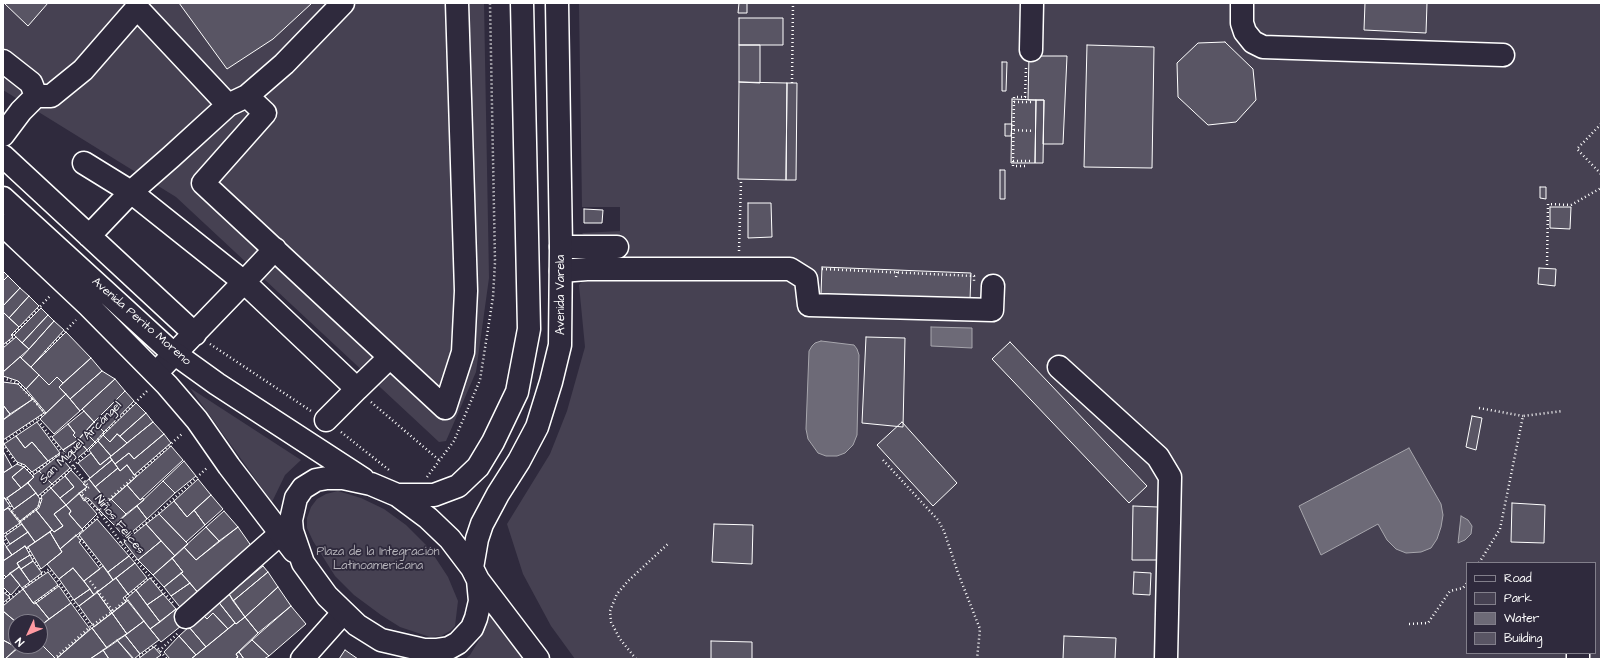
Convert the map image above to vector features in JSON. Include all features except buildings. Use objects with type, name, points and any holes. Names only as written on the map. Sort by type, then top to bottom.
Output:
[{"type":"main road","points":[[89,236],[131,192],[238,100],[284,64],[343,3]]},
{"type":"main road","points":[[3,135],[21,111],[36,96],[51,96],[83,70],[137,8],[238,100],[265,113],[203,183],[445,408],[463,352],[466,292],[457,3]]},
{"type":"main road","points":[[397,496],[434,495],[458,486],[478,467],[493,442],[517,392],[529,329],[522,3]]},
{"type":"main road","name":"Avenida Varela","points":[[381,640],[424,650],[436,650],[449,648],[458,643],[472,628],[480,602],[475,574],[477,539],[482,524],[498,494],[519,461],[536,427],[552,382],[560,345],[561,271],[557,3]]},
{"type":"main road","points":[[1031,50],[1032,3]]},
{"type":"main road","points":[[1242,3],[1242,22],[1245,32],[1253,42],[1262,47],[1503,55]]},
{"type":"main road","points":[[3,61],[30,83],[36,96]]},
{"type":"main road","points":[[3,156],[195,334]]},
{"type":"main road","points":[[84,163],[131,192],[244,282],[357,389]]},
{"type":"main road","name":"Avenida Perito Moreno","points":[[3,198],[175,354],[217,384],[371,484]]},
{"type":"main road","name":"Avenida Perito Moreno","points":[[3,225],[89,306],[158,375],[197,420],[221,455],[303,563]]},
{"type":"main road","points":[[561,247],[617,247]]},
{"type":"main road","points":[[158,375],[175,354],[275,249]]},
{"type":"main road","points":[[561,271],[587,269],[790,269],[806,279],[809,305],[992,310],[993,286]]},
{"type":"main road","points":[[326,420],[390,356]]},
{"type":"main road","points":[[1059,368],[1158,458],[1170,477],[1166,659]]},
{"type":"main road","points":[[411,659],[357,625],[327,596],[303,563],[292,531],[291,520],[296,498],[303,488],[316,480],[343,478],[371,484],[397,496],[428,518],[450,539],[538,659]]},
{"type":"main road","points":[[186,617],[280,534]]},
{"type":"main road","points":[[302,659],[344,613]]},
{"type":"path","points":[[792,83],[793,3]]},
{"type":"path","points":[[1025,166],[1013,166],[1014,97],[1025,97],[1027,50],[1031,50]]},
{"type":"path","points":[[1014,102],[1034,102]]},
{"type":"path","points":[[1601,124],[1577,149],[1601,174]]},
{"type":"path","points":[[1014,130],[1034,131]]},
{"type":"path","points":[[1013,161],[1033,162]]},
{"type":"path","points":[[739,256],[741,182]]},
{"type":"path","points":[[1547,265],[1548,204],[1571,205],[1601,188]]},
{"type":"path","points":[[822,269],[971,276]]},
{"type":"path","points":[[896,277],[897,272]]},
{"type":"path","points":[[3,346],[14,337],[13,335],[64,282]]},
{"type":"path","points":[[45,352],[89,306]]},
{"type":"path","name":"San Miguel Arcángel","points":[[8,544],[3,536],[38,508],[41,499],[40,496],[73,467],[158,375]]},
{"type":"path","points":[[3,378],[18,382],[45,413],[3,443],[15,462],[24,466],[32,474],[62,452]]},
{"type":"path","points":[[357,389],[439,460]]},
{"type":"path","points":[[1479,408],[1523,416],[1564,411]]},
{"type":"path","points":[[1480,562],[1500,529],[1523,416]]},
{"type":"path","name":"Niños Felices","points":[[37,419],[89,487],[81,493],[101,514],[121,542],[186,617]]},
{"type":"path","points":[[97,510],[197,420]]},
{"type":"path","points":[[121,542],[158,513],[221,455]]},
{"type":"path","points":[[883,460],[938,520],[944,531],[958,573],[980,628],[977,659]]},
{"type":"path","points":[[7,499],[12,508],[10,509],[20,522]]},
{"type":"path","points":[[101,514],[78,536],[101,566]]},
{"type":"path","points":[[636,659],[616,634],[610,622],[610,611],[617,594],[628,581],[669,544]]},
{"type":"path","points":[[27,548],[43,574]]},
{"type":"path","points":[[3,604],[49,569],[91,626]]},
{"type":"path","points":[[54,659],[91,626],[113,612],[126,600],[125,598],[150,577]]},
{"type":"path","points":[[90,581],[113,612]]},
{"type":"path","points":[[35,603],[60,584]]},
{"type":"path","points":[[1409,624],[1428,623],[1450,590],[1464,588],[1466,584]]},
{"type":"path","points":[[3,589],[12,597]]},
{"type":"path","points":[[136,659],[155,645],[167,659]]},
{"type":"green space","points":[[3,3],[484,3],[489,278],[476,372],[446,441],[439,442],[176,197],[3,90]]},
{"type":"green space","points":[[579,3],[1601,3],[1601,659],[575,659],[551,626],[523,574],[507,524],[550,454],[567,411],[585,347],[579,285],[587,276],[587,238],[582,233],[620,231],[620,207],[582,207]]},
{"type":"green space","points":[[190,388],[301,460],[285,475],[272,502]]},
{"type":"green space","name":"Plaza de la Integración Latinoamericana","points":[[338,491],[361,498],[384,509],[406,525],[429,548],[448,577],[458,601],[455,626],[450,631],[441,636],[430,637],[400,627],[354,595],[335,576],[313,541],[307,528],[307,518],[311,507],[317,499],[326,494]]},
{"type":"green space","points":[[489,613],[524,659],[465,659],[470,655],[481,637]]},
{"type":"water","points":[[931,327],[972,328],[972,348],[931,346]]},
{"type":"water","points":[[821,341],[854,345],[859,355],[857,435],[853,445],[845,453],[837,456],[826,456],[818,453],[808,439],[806,429],[809,351],[815,343]]},
{"type":"water","points":[[1409,448],[1441,504],[1443,515],[1441,527],[1437,539],[1431,548],[1421,552],[1406,553],[1396,549],[1387,540],[1378,524],[1321,555],[1299,506]]},
{"type":"water","points":[[1461,516],[1468,520],[1472,526],[1471,534],[1465,540],[1458,543]]}]
